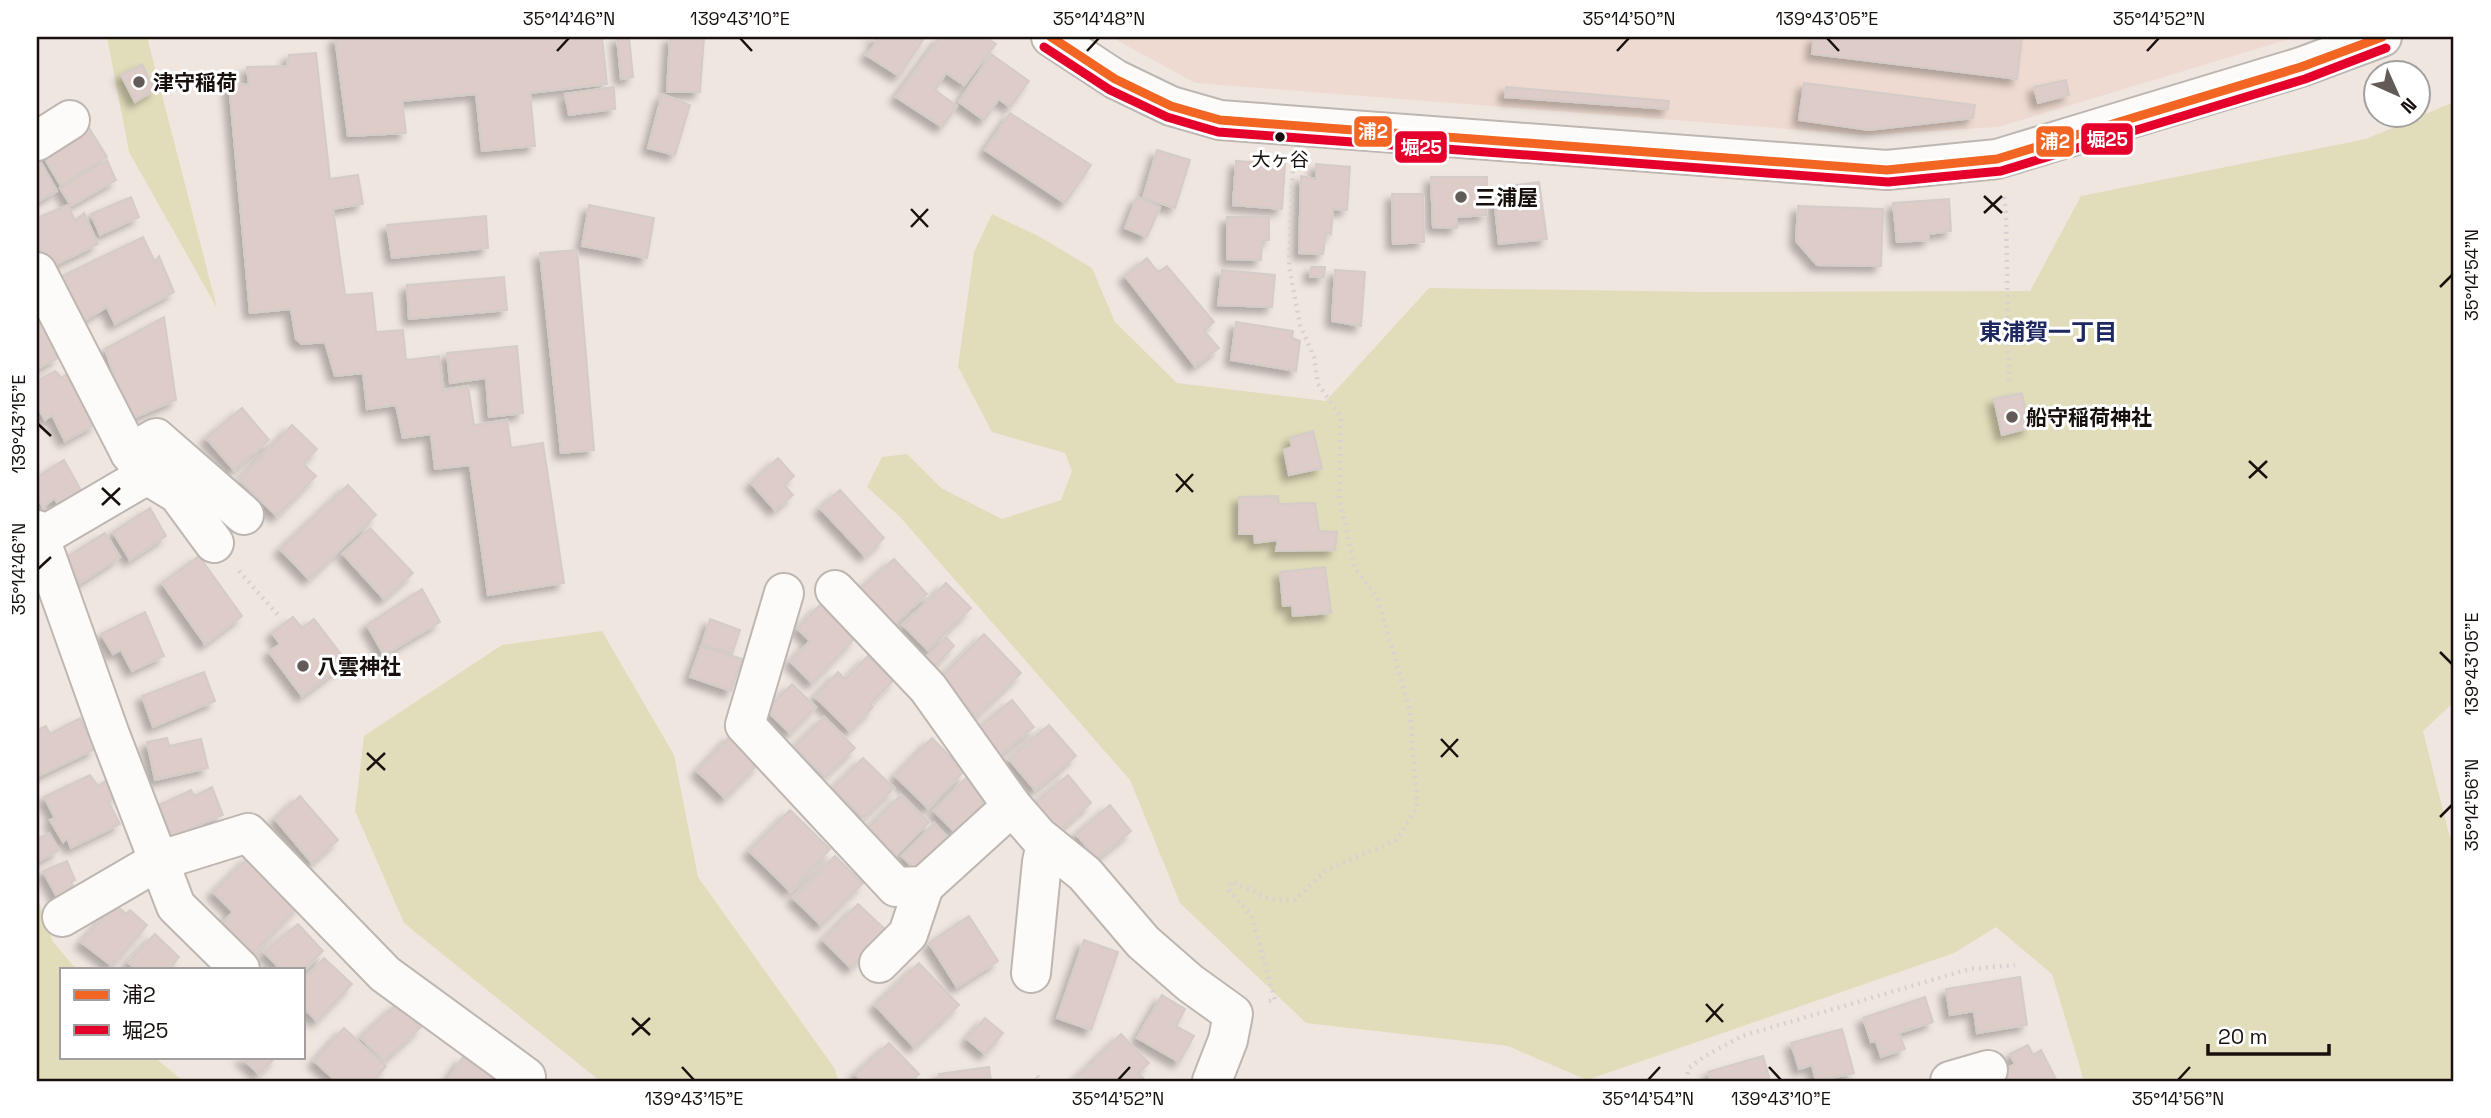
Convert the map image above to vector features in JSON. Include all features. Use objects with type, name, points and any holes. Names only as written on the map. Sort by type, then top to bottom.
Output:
[{"type":"street","points":[[1051,37],[1115,79],[1171,106],[1220,120],[1887,170],[1997,159],[2301,68],[2382,37]]},
{"type":"street","points":[[37,141],[70,120]]},
{"type":"street","points":[[37,272],[139,464],[178,494],[214,543]]},
{"type":"street","points":[[239,968],[176,906],[109,732],[39,533],[139,464],[156,438],[244,515]]},
{"type":"street","points":[[835,590],[928,688],[1012,806],[1046,843],[1085,874],[1143,942],[1190,983],[1233,1014],[1228,1040],[1212,1081]]},
{"type":"street","points":[[784,593],[745,725],[897,887],[924,886]]},
{"type":"street","points":[[879,963],[908,934],[924,886],[1012,806]]},
{"type":"street","points":[[62,917],[158,861],[248,833],[385,974],[526,1077],[523,1081]]},
{"type":"street","points":[[1031,973],[1046,843]]},
{"type":"street","points":[[1950,1081],[1987,1070]]},
{"type":"path","points":[[1233,1014],[1254,1003],[1275,1000],[1252,917],[1229,890],[1232,881],[1269,899],[1295,900],[1325,872],[1396,840],[1417,808],[1410,711],[1377,597],[1355,568],[1339,497],[1341,417],[1318,384],[1314,357],[1300,326],[1289,266],[1294,124]]},
{"type":"path","points":[[1997,159],[2006,211],[2009,381]]},
{"type":"path","points":[[214,543],[278,615]]},
{"type":"path","points":[[1686,1081],[1689,1068],[1742,1035],[1969,969],[2015,965]]},
{"type":"shaded area","points":[[107,37],[147,37],[217,308],[129,152]]},
{"type":"shaded area","points":[[1111,37],[2296,37],[1998,127],[1866,135],[1195,83]]},
{"type":"shaded area","points":[[2454,102],[2454,702],[2423,731],[2454,846],[2454,1081],[2084,1081],[2052,974],[1996,927],[1954,953],[1587,1080],[1508,1046],[1306,1023],[1180,903],[1130,780],[900,517],[867,487],[882,457],[907,454],[941,488],[1002,519],[1061,500],[1072,471],[1065,453],[992,432],[958,367],[974,252],[992,214],[1040,237],[1092,268],[1115,322],[1177,383],[1326,401],[1429,288],[1707,292],[2030,291],[2081,196],[2366,139],[2387,130],[2432,130],[2432,111]]},
{"type":"shaded area","points":[[602,631],[674,755],[698,877],[835,1069],[838,1081],[600,1081],[404,923],[355,811],[364,736],[502,645]]},
{"type":"shaded area","points":[[37,897],[53,942],[75,968],[60,968],[60,1058],[155,1058],[183,1081],[37,1081]]},
{"type":"building","points":[[335,37],[602,37],[607,84],[530,93],[535,146],[482,151],[476,94],[402,101],[406,133],[348,136]]},
{"type":"building","points":[[617,37],[629,37],[633,77],[621,79]]},
{"type":"building","points":[[670,37],[704,37],[700,92],[667,92]]},
{"type":"building","points":[[871,37],[925,37],[899,76],[866,55],[878,41]]},
{"type":"building","points":[[940,37],[986,37],[996,44],[964,85],[946,73],[935,90],[957,106],[942,127],[896,97]]},
{"type":"building","points":[[1814,37],[2022,37],[2017,79],[1812,54]]},
{"type":"building","points":[[316,53],[330,179],[358,175],[363,204],[333,209],[345,295],[372,293],[376,332],[403,330],[406,360],[439,356],[443,390],[468,386],[474,425],[507,420],[511,448],[543,443],[564,583],[488,595],[470,465],[435,469],[431,434],[403,438],[396,405],[367,409],[363,373],[335,376],[325,342],[302,344],[296,339],[291,309],[250,313],[229,83],[249,85],[247,67],[287,66],[289,55]]},
{"type":"building","points":[[991,54],[1029,81],[1010,107],[999,99],[984,120],[959,102]]},
{"type":"building","points":[[142,64],[155,90],[135,102],[121,75]]},
{"type":"building","points":[[2066,80],[2069,95],[2038,103],[2034,87]]},
{"type":"building","points":[[1804,83],[1975,105],[1973,118],[1869,130],[1799,120]]},
{"type":"building","points":[[614,87],[615,109],[569,115],[565,94]]},
{"type":"building","points":[[1506,87],[1669,101],[1668,109],[1505,97]]},
{"type":"building","points":[[662,94],[690,105],[675,155],[648,148]]},
{"type":"building","points":[[1010,113],[1091,165],[1065,203],[985,150]]},
{"type":"building","points":[[86,123],[107,157],[61,186],[40,150]]},
{"type":"building","points":[[1157,150],[1190,160],[1175,208],[1143,198]]},
{"type":"building","points":[[39,159],[57,191],[37,202],[37,160]]},
{"type":"building","points":[[107,160],[116,180],[71,206],[60,188]]},
{"type":"building","points":[[1236,161],[1285,164],[1282,209],[1233,205]]},
{"type":"building","points":[[1316,164],[1350,167],[1347,210],[1333,209],[1331,234],[1326,232],[1323,254],[1299,253],[1301,176],[1316,179]]},
{"type":"building","points":[[1431,177],[1487,177],[1486,215],[1457,217],[1457,228],[1433,227]]},
{"type":"building","points":[[1539,182],[1547,239],[1499,244],[1493,188]]},
{"type":"building","points":[[1392,194],[1423,194],[1424,242],[1393,244]]},
{"type":"building","points":[[131,197],[139,217],[100,235],[91,214]]},
{"type":"building","points":[[1137,197],[1160,207],[1147,237],[1125,228]]},
{"type":"building","points":[[1949,199],[1951,231],[1929,234],[1929,240],[1897,242],[1893,203]]},
{"type":"building","points":[[68,205],[75,221],[84,213],[98,244],[49,268],[37,244],[37,218]]},
{"type":"building","points":[[589,205],[654,218],[647,258],[582,246]]},
{"type":"building","points":[[1798,206],[1883,209],[1881,266],[1817,265],[1796,241]]},
{"type":"building","points":[[486,216],[488,248],[392,258],[387,225]]},
{"type":"building","points":[[1269,216],[1269,240],[1262,240],[1261,260],[1227,259],[1227,217]]},
{"type":"building","points":[[143,237],[155,262],[159,256],[174,292],[115,324],[107,307],[83,321],[60,277]]},
{"type":"building","points":[[577,250],[594,450],[561,453],[540,253]]},
{"type":"building","points":[[1147,258],[1158,272],[1167,266],[1214,322],[1204,331],[1219,348],[1195,366],[1125,276]]},
{"type":"building","points":[[1311,267],[1325,267],[1324,277],[1310,277]]},
{"type":"building","points":[[1222,270],[1275,275],[1272,307],[1218,305]]},
{"type":"building","points":[[1335,270],[1365,272],[1361,326],[1332,321]]},
{"type":"building","points":[[504,277],[507,310],[409,319],[407,285]]},
{"type":"building","points":[[40,316],[61,350],[54,352],[58,358],[37,369],[37,317]]},
{"type":"building","points":[[164,317],[176,400],[129,420],[105,349]]},
{"type":"building","points":[[1236,322],[1293,331],[1292,338],[1300,341],[1296,371],[1231,360]]},
{"type":"building","points":[[517,346],[523,413],[489,417],[486,378],[450,383],[447,353]]},
{"type":"building","points":[[55,371],[62,378],[69,372],[96,424],[65,441],[52,415],[45,420],[37,406],[37,381]]},
{"type":"building","points":[[2022,393],[2029,428],[2002,435],[1994,399]]},
{"type":"building","points":[[242,408],[269,440],[234,470],[206,438]]},
{"type":"building","points":[[292,425],[317,449],[303,464],[316,476],[277,516],[239,480]]},
{"type":"building","points":[[1313,431],[1322,468],[1289,475],[1284,450],[1292,447],[1290,438]]},
{"type":"building","points":[[778,458],[794,476],[784,485],[793,495],[775,510],[751,483]]},
{"type":"building","points":[[64,460],[86,499],[61,512],[55,498],[43,507],[37,497],[37,477]]},
{"type":"building","points":[[348,485],[376,515],[309,579],[280,549]]},
{"type":"building","points":[[840,490],[884,538],[865,556],[820,508]]},
{"type":"building","points":[[1278,496],[1279,504],[1315,503],[1319,531],[1337,532],[1335,550],[1276,551],[1278,540],[1255,543],[1254,534],[1239,534],[1239,497]]},
{"type":"building","points":[[150,508],[166,536],[130,560],[113,532]]},
{"type":"building","points":[[370,528],[413,573],[384,599],[343,554]]},
{"type":"building","points":[[105,533],[120,557],[80,583],[65,558]]},
{"type":"building","points":[[199,556],[242,616],[205,644],[162,583]]},
{"type":"building","points":[[894,559],[927,594],[894,624],[861,588]]},
{"type":"building","points":[[1325,567],[1331,613],[1293,616],[1292,605],[1283,606],[1280,572]]},
{"type":"building","points":[[946,583],[971,608],[928,650],[903,625]]},
{"type":"building","points":[[422,589],[440,622],[384,655],[367,625]]},
{"type":"building","points":[[821,604],[855,638],[812,683],[790,661],[810,641],[797,628]]},
{"type":"building","points":[[145,612],[164,656],[132,671],[121,650],[113,654],[101,634]]},
{"type":"building","points":[[293,617],[302,628],[314,619],[347,662],[302,696],[269,652],[280,644],[272,633]]},
{"type":"building","points":[[710,619],[740,630],[732,654],[702,644]]},
{"type":"building","points":[[984,634],[1021,673],[976,717],[939,679]]},
{"type":"building","points":[[946,637],[954,646],[934,667],[925,658]]},
{"type":"building","points":[[701,646],[742,659],[731,691],[690,677]]},
{"type":"building","points":[[868,656],[894,680],[870,704],[873,707],[850,731],[815,697],[838,672],[845,679]]},
{"type":"building","points":[[204,672],[215,701],[153,727],[142,696]]},
{"type":"building","points":[[792,684],[816,707],[790,733],[766,710]]},
{"type":"building","points":[[1012,700],[1034,727],[1000,755],[977,729]]},
{"type":"building","points":[[824,717],[855,748],[825,777],[794,747]]},
{"type":"building","points":[[80,718],[95,749],[37,777],[37,730],[46,726],[50,734]]},
{"type":"building","points":[[1049,725],[1076,756],[1035,790],[1009,759]]},
{"type":"building","points":[[731,735],[759,763],[725,798],[697,771]]},
{"type":"building","points":[[167,738],[169,746],[201,739],[208,768],[155,780],[147,742]]},
{"type":"building","points":[[932,738],[964,771],[928,808],[895,776]]},
{"type":"building","points":[[863,758],[894,788],[863,818],[833,788]]},
{"type":"building","points":[[90,775],[98,786],[107,780],[117,797],[108,801],[120,824],[71,848],[67,838],[63,842],[50,820],[55,818],[44,797]]},
{"type":"building","points":[[1068,775],[1091,803],[1059,831],[1035,803]]},
{"type":"building","points":[[966,778],[988,799],[955,832],[934,811]]},
{"type":"building","points":[[212,787],[223,815],[165,839],[153,808],[191,790],[195,796]]},
{"type":"building","points":[[901,795],[929,822],[896,855],[868,828]]},
{"type":"building","points":[[300,796],[338,840],[312,863],[275,819]]},
{"type":"building","points":[[1110,805],[1131,831],[1097,859],[1076,834]]},
{"type":"building","points":[[790,810],[830,849],[790,891],[749,851]]},
{"type":"building","points":[[934,823],[949,839],[917,872],[902,856]]},
{"type":"building","points":[[49,833],[59,850],[37,862],[37,839]]},
{"type":"building","points":[[250,856],[300,905],[251,955],[219,926],[233,912],[213,892]]},
{"type":"building","points":[[835,856],[863,883],[821,925],[793,898]]},
{"type":"building","points":[[67,861],[75,880],[71,882],[75,890],[58,899],[43,871]]},
{"type":"building","points":[[115,904],[126,914],[130,910],[147,925],[112,966],[81,942]]},
{"type":"building","points":[[858,904],[887,931],[851,968],[823,940]]},
{"type":"building","points":[[969,916],[998,961],[957,987],[929,943]]},
{"type":"building","points":[[298,924],[323,951],[304,970],[279,968],[264,952]]},
{"type":"building","points":[[155,934],[179,957],[170,968],[134,968],[128,962]]},
{"type":"building","points":[[1084,940],[1118,952],[1091,1030],[1057,1018]]},
{"type":"building","points":[[324,958],[352,984],[317,1021],[304,1008],[304,979]]},
{"type":"building","points":[[919,963],[959,1005],[914,1047],[875,1005]]},
{"type":"building","points":[[2020,977],[2027,1025],[1977,1033],[1974,1011],[1950,1015],[1946,989]]},
{"type":"building","points":[[1162,995],[1185,1009],[1176,1026],[1194,1036],[1179,1062],[1137,1038]]},
{"type":"building","points":[[1925,997],[1933,1022],[1899,1033],[1905,1049],[1881,1057],[1876,1041],[1871,1042],[1863,1018]]},
{"type":"building","points":[[398,1003],[421,1027],[384,1061],[360,1037]]},
{"type":"building","points":[[985,1018],[1003,1033],[985,1054],[967,1039]]},
{"type":"building","points":[[344,1028],[386,1066],[374,1081],[336,1081],[314,1061]]},
{"type":"building","points":[[1842,1029],[1854,1073],[1816,1081],[1812,1065],[1799,1069],[1791,1043]]},
{"type":"building","points":[[1121,1034],[1149,1063],[1138,1073],[1146,1081],[1073,1081]]},
{"type":"building","points":[[889,1043],[919,1074],[912,1081],[862,1081],[855,1074]]},
{"type":"building","points":[[2028,1045],[2033,1055],[2041,1050],[2057,1081],[2010,1081],[2004,1070],[2015,1064],[2010,1054]]},
{"type":"building","points":[[1763,1056],[1770,1081],[1711,1081],[1708,1072]]},
{"type":"building","points":[[463,1057],[498,1081],[447,1081]]},
{"type":"building","points":[[242,1058],[275,1058],[259,1074]]},
{"type":"building","points":[[989,1067],[991,1081],[940,1081],[939,1074]]},
{"type":"transit line","name":"浦2","points":[[1051,37],[1115,79],[1171,106],[1220,120],[1887,170],[1997,159],[2301,67],[2382,37]]},
{"type":"transit line","name":"堀25","points":[[1044,47],[1110,90],[1167,117],[1218,132],[1888,182],[2001,171],[2305,79],[2386,48]]},
{"type":"place","name":"津守稲荷","points":[[139,82]]},
{"type":"place","name":"大ヶ谷","points":[[1280,137]]},
{"type":"place","name":"三浦屋","points":[[1461,197]]},
{"type":"place","name":"船守稲荷神社","points":[[2012,417]]},
{"type":"place","name":"八雲神社","points":[[303,666]]},
{"type":"district","name":"東浦賀一丁目","points":[[2048,332]]}]
